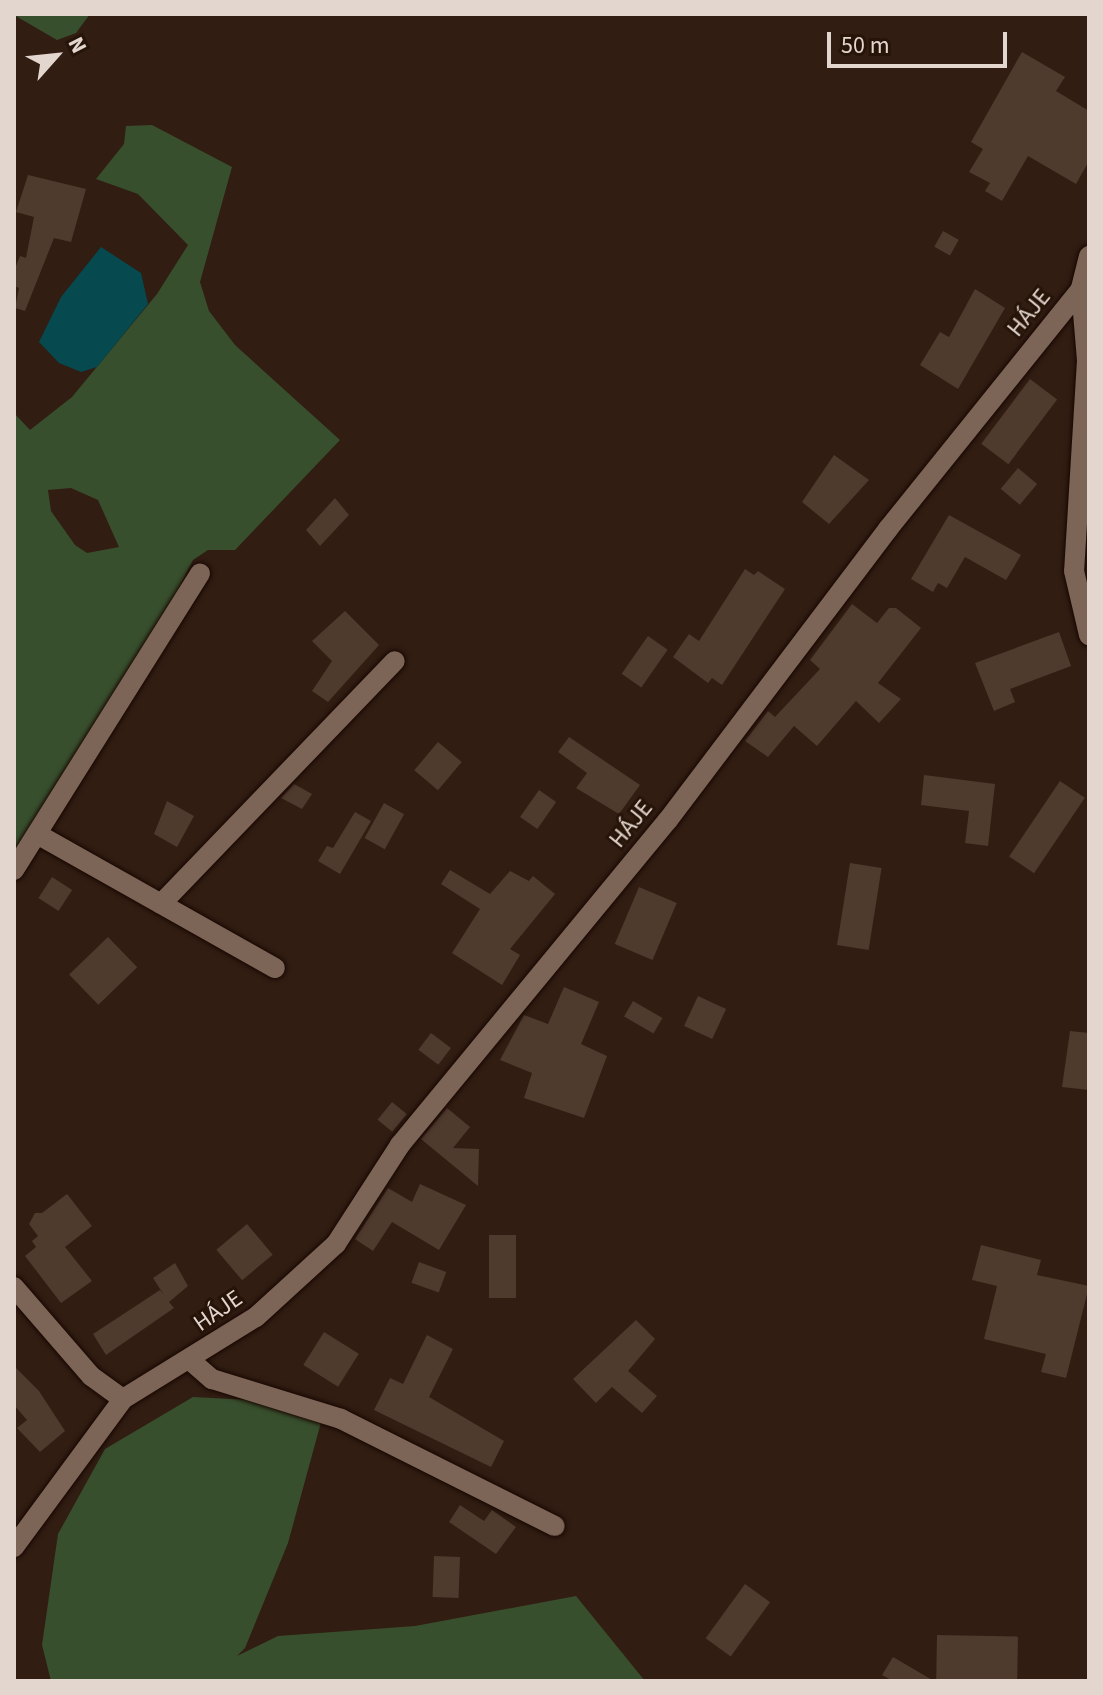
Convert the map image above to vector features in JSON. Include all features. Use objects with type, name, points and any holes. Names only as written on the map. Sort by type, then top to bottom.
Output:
[{"type":"street","name":"HÁJE","points":[[1089,256],[1081,289],[1087,360],[1074,571],[1089,635]]},
{"type":"street","name":"HÁJE","points":[[123,1399],[191,1361],[256,1317],[336,1244],[400,1145],[668,820],[888,529],[1081,289]]},
{"type":"street","points":[[14,870],[200,574]]},
{"type":"street","points":[[161,904],[395,661]]},
{"type":"street","points":[[37,834],[275,968]]},
{"type":"street","points":[[14,1287],[91,1376],[123,1399],[14,1547]]},
{"type":"street","name":"HÁJE","points":[[191,1361],[212,1379],[341,1419],[555,1526]]},
{"type":"green space","points":[[90,14],[76,33],[57,40],[14,15]]},
{"type":"green space","points":[[152,125],[232,167],[200,282],[209,311],[235,345],[340,440],[235,550],[208,550],[193,560],[148,649],[14,858],[14,413],[30,430],[72,397],[157,294],[188,245],[138,194],[96,179],[124,144],[126,126]],"holes":[[[71,488],[98,500],[119,547],[87,553],[75,545],[51,511],[48,490]]]},
{"type":"green space","points":[[193,1397],[251,1400],[323,1415],[288,1543],[245,1648],[237,1656],[278,1636],[415,1626],[576,1596],[645,1681],[51,1681],[42,1645],[58,1534],[105,1449]]},
{"type":"water","points":[[101,247],[141,273],[148,304],[97,367],[81,372],[59,363],[39,342],[61,297]]},
{"type":"building","points":[[1022,52],[1065,77],[1056,91],[1089,111],[1089,161],[1076,184],[1028,156],[1002,201],[985,191],[990,183],[969,172],[983,149],[971,142]]},
{"type":"building","points":[[28,175],[86,189],[71,242],[54,238],[25,311],[15,308],[19,288],[14,286],[14,271],[20,256],[26,258],[34,217],[16,212]]},
{"type":"building","points":[[943,231],[959,240],[950,255],[934,247]]},
{"type":"building","points":[[975,289],[1005,308],[958,389],[920,365],[940,332],[949,337]]},
{"type":"building","points":[[1030,379],[1057,399],[1008,464],[981,444]]},
{"type":"building","points":[[834,455],[869,480],[829,524],[802,502]]},
{"type":"building","points":[[1018,468],[1037,484],[1020,505],[1001,489]]},
{"type":"building","points":[[335,498],[349,515],[320,546],[306,530]]},
{"type":"building","points":[[949,515],[1021,555],[1006,580],[965,557],[947,588],[938,583],[933,592],[911,579]]},
{"type":"building","points":[[745,569],[754,575],[758,571],[785,589],[722,685],[712,678],[708,683],[673,657],[689,634],[699,641]]},
{"type":"building","points":[[852,604],[877,623],[889,608],[896,608],[921,628],[878,683],[901,699],[879,723],[856,701],[817,746],[794,726],[768,757],[745,741],[768,711],[775,717],[820,669],[810,660]]},
{"type":"building","points":[[345,611],[379,645],[328,702],[312,691],[332,661],[312,641]]},
{"type":"building","points":[[1059,632],[1071,666],[1010,689],[1015,702],[994,711],[975,663]]},
{"type":"building","points":[[648,636],[668,650],[641,687],[622,674]]},
{"type":"building","points":[[569,737],[640,785],[619,814],[576,788],[587,773],[558,752]]},
{"type":"building","points":[[438,742],[462,762],[438,790],[414,770]]},
{"type":"building","points":[[924,775],[995,784],[988,846],[965,843],[969,811],[921,805]]},
{"type":"building","points":[[1060,781],[1085,798],[1034,873],[1009,856]]},
{"type":"building","points":[[294,784],[312,794],[302,809],[281,798]]},
{"type":"building","points":[[539,790],[556,802],[537,829],[520,817]]},
{"type":"building","points":[[167,801],[194,816],[177,847],[154,834]]},
{"type":"building","points":[[384,803],[404,814],[385,849],[365,838]]},
{"type":"building","points":[[355,812],[371,821],[340,874],[318,861],[327,846],[333,848]]},
{"type":"building","points":[[850,863],[882,868],[869,950],[837,945]]},
{"type":"building","points":[[450,870],[490,894],[510,871],[529,881],[533,876],[555,894],[510,949],[520,955],[502,985],[452,953],[480,909],[441,884]]},
{"type":"building","points":[[52,877],[72,890],[59,911],[38,898]]},
{"type":"building","points":[[639,887],[677,903],[653,960],[615,944]]},
{"type":"building","points":[[108,937],[137,967],[98,1005],[69,975]]},
{"type":"building","points":[[564,987],[599,1002],[581,1044],[607,1056],[584,1118],[524,1098],[532,1073],[500,1060],[524,1015],[548,1024]]},
{"type":"building","points":[[698,996],[726,1009],[712,1039],[684,1026]]},
{"type":"building","points":[[633,1001],[662,1018],[653,1034],[624,1017]]},
{"type":"building","points":[[1070,1031],[1089,1033],[1089,1090],[1062,1087]]},
{"type":"building","points":[[431,1033],[451,1048],[438,1065],[418,1050]]},
{"type":"building","points":[[392,1102],[407,1114],[392,1132],[378,1120]]},
{"type":"building","points":[[447,1108],[470,1127],[453,1148],[479,1149],[478,1186],[421,1139]]},
{"type":"building","points":[[420,1184],[466,1205],[439,1250],[392,1222],[373,1251],[355,1239],[388,1188],[412,1202]]},
{"type":"building","points":[[67,1194],[92,1226],[65,1247],[92,1281],[61,1303],[25,1256],[36,1247],[32,1241],[38,1236],[29,1224],[35,1213],[42,1213]]},
{"type":"building","points":[[247,1224],[273,1255],[242,1280],[216,1250]]},
{"type":"building","points":[[489,1235],[516,1235],[516,1298],[489,1298]]},
{"type":"building","points":[[981,1245],[1041,1260],[1037,1275],[1089,1286],[1066,1378],[1041,1372],[1046,1354],[984,1339],[997,1286],[972,1280]]},
{"type":"building","points":[[419,1262],[446,1272],[439,1293],[411,1283]]},
{"type":"building","points":[[175,1263],[188,1286],[169,1302],[174,1308],[106,1355],[93,1334],[160,1290],[164,1295],[153,1278]]},
{"type":"building","points":[[636,1320],[655,1339],[628,1371],[657,1396],[642,1413],[612,1387],[596,1403],[573,1379]]},
{"type":"building","points":[[324,1332],[359,1354],[338,1387],[303,1365]]},
{"type":"building","points":[[427,1335],[453,1349],[429,1397],[504,1441],[491,1467],[374,1410],[390,1378],[403,1384]]},
{"type":"building","points":[[14,1366],[39,1391],[65,1431],[40,1452],[17,1428],[27,1420],[14,1405]]},
{"type":"building","points":[[460,1505],[484,1521],[492,1510],[516,1527],[496,1554],[449,1522]]},
{"type":"building","points":[[434,1556],[460,1557],[459,1598],[433,1597]]},
{"type":"building","points":[[745,1584],[770,1602],[731,1656],[706,1638]]},
{"type":"building","points":[[937,1635],[1018,1636],[1017,1681],[936,1681]]},
{"type":"building","points":[[893,1657],[934,1681],[893,1681],[882,1675]]}]
